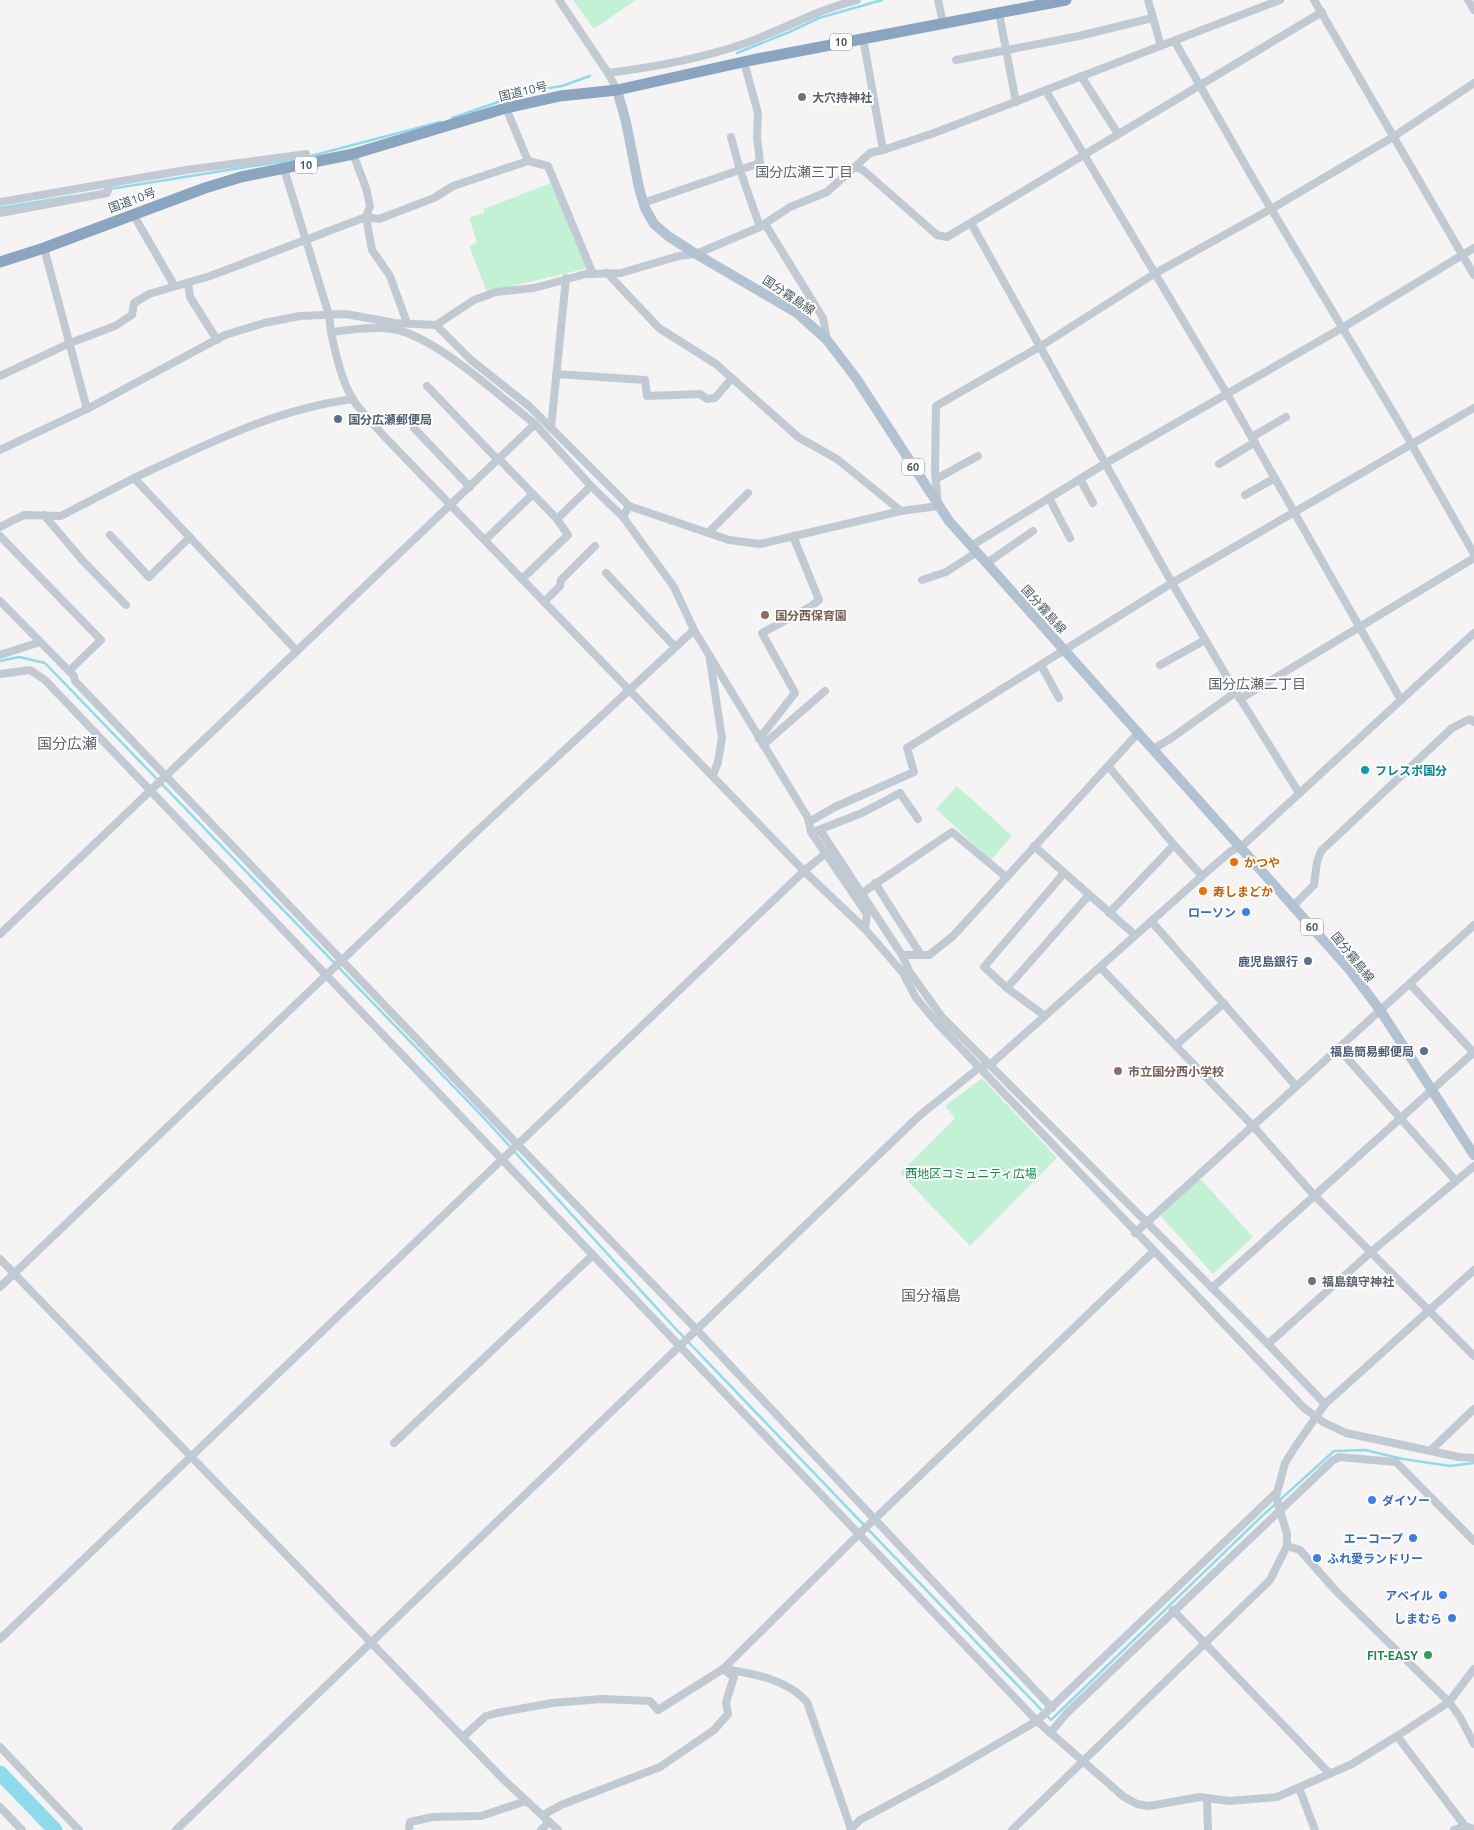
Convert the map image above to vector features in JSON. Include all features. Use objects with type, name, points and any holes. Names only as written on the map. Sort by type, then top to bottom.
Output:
[{"type":"highway","name":"国道10号","points":[[0,262],[232,180],[284,169],[309,158],[353,154],[506,108],[560,96],[617,90],[863,38],[1066,0]]},
{"type":"main road","name":"国分霧島線","points":[[617,90],[626,122],[643,203],[654,224],[696,254],[780,301],[797,313],[827,340],[856,378],[938,506],[1065,651],[1242,846],[1349,969],[1380,1010],[1474,1155]]},
{"type":"street","points":[[558,0],[608,73],[617,90]]},
{"type":"street","points":[[608,73],[674,64],[724,50],[779,31],[814,12],[857,0]]},
{"type":"street","points":[[938,0],[943,23]]},
{"type":"street","points":[[1148,0],[1161,46]]},
{"type":"street","points":[[436,326],[474,300],[485,295],[509,290],[534,288],[566,278],[593,274],[621,273],[678,256],[696,254],[763,225],[790,207],[827,192],[870,153],[1046,91],[1280,0]]},
{"type":"street","points":[[1314,0],[1474,275]]},
{"type":"street","points":[[1468,0],[1474,10]]},
{"type":"street","points":[[855,167],[863,170],[937,235],[947,237],[1322,12]]},
{"type":"street","points":[[999,13],[1016,102]]},
{"type":"street","points":[[956,60],[1079,36],[1152,18]]},
{"type":"street","points":[[863,38],[883,150]]},
{"type":"street","points":[[1175,42],[1474,554]]},
{"type":"street","points":[[724,50],[726,66]]},
{"type":"street","points":[[643,203],[760,163],[757,137],[758,113],[744,62]]},
{"type":"street","points":[[1082,76],[1118,134]]},
{"type":"street","points":[[0,450],[87,409],[226,335],[281,319],[346,314],[436,326],[471,360],[529,406],[629,506],[729,540],[760,544],[901,512],[938,506],[936,406],[1041,346],[1154,274],[1271,209],[1393,137],[1474,83]]},
{"type":"street","points":[[1046,91],[1276,478],[1401,700]]},
{"type":"street","points":[[506,108],[528,161]]},
{"type":"street","points":[[731,137],[740,170],[763,225],[823,318],[827,340]]},
{"type":"street","points":[[353,154],[366,188],[370,206],[366,217],[372,250],[390,276],[407,323]]},
{"type":"street","points":[[0,202],[110,184],[309,158]]},
{"type":"street","points":[[0,376],[70,343],[115,326],[132,315],[134,303],[142,296],[174,285],[188,283],[366,217],[379,219],[434,198],[453,186],[528,161],[548,166],[593,274]]},
{"type":"street","points":[[284,169],[329,315],[331,332],[353,399],[382,434],[804,871],[865,929],[906,972],[942,1017],[991,1064],[1325,1404]]},
{"type":"street","points":[[0,213],[107,193],[110,184]]},
{"type":"street","points":[[133,214],[174,285]]},
{"type":"street","points":[[971,223],[1172,583],[1240,699],[1299,793]]},
{"type":"street","points":[[44,248],[87,409]]},
{"type":"street","points":[[922,580],[946,572],[974,549],[1049,498],[1106,463],[1342,328],[1474,248]]},
{"type":"street","points":[[607,273],[659,328],[716,364],[798,437],[837,459],[901,512]]},
{"type":"street","points":[[551,428],[566,278]]},
{"type":"street","points":[[188,283],[190,297],[194,306],[217,340]]},
{"type":"street","points":[[331,332],[371,328],[394,329],[411,335],[450,358],[535,424],[591,486],[623,517],[674,587],[694,630],[706,647],[809,822],[811,832],[902,955],[916,998],[938,1024],[1135,1233],[1304,1408],[1346,1433],[1459,1457],[1474,1458]]},
{"type":"street","points":[[556,374],[645,380],[647,396],[700,394],[707,399],[715,398],[732,378]]},
{"type":"street","points":[[427,386],[557,519],[568,535],[522,579]]},
{"type":"street","points":[[0,527],[24,515],[61,516],[134,478],[242,429],[319,403],[353,399]]},
{"type":"street","points":[[809,822],[835,807],[914,772],[907,748],[1172,583],[1474,408]]},
{"type":"street","points":[[1219,464],[1286,417]]},
{"type":"street","points":[[0,934],[535,424]]},
{"type":"street","points":[[414,428],[470,486]]},
{"type":"street","points":[[936,479],[978,456]]},
{"type":"street","points":[[134,478],[296,650]]},
{"type":"street","points":[[1245,495],[1276,478]]},
{"type":"street","points":[[1080,479],[1093,503]]},
{"type":"street","points":[[557,519],[591,486]]},
{"type":"street","points":[[708,533],[748,493]]},
{"type":"street","points":[[485,540],[533,494]]},
{"type":"street","points":[[1049,498],[1070,538]]},
{"type":"street","points":[[623,517],[629,506]]},
{"type":"street","points":[[44,515],[82,560],[126,605]]},
{"type":"street","points":[[987,563],[1033,531]]},
{"type":"street","points":[[110,535],[149,577],[190,537]]},
{"type":"street","points":[[0,536],[101,640],[70,672]]},
{"type":"street","points":[[761,742],[795,693],[762,633],[810,607],[819,600],[793,536]]},
{"type":"street","points":[[544,602],[560,586],[560,580],[595,546]]},
{"type":"street","points":[[1240,699],[1474,558]]},
{"type":"street","points":[[606,573],[674,648]]},
{"type":"street","points":[[0,600],[70,672],[75,681],[164,777],[340,963],[695,1331],[1052,1708]]},
{"type":"street","points":[[0,1287],[328,974],[694,630]]},
{"type":"street","points":[[176,1830],[919,1116],[980,1067],[991,1064],[1202,876],[1231,851],[1242,846],[1474,633]]},
{"type":"street","points":[[1160,665],[1206,640]]},
{"type":"street","points":[[0,655],[40,642]]},
{"type":"street","points":[[706,647],[713,670],[722,738],[718,762],[713,775]]},
{"type":"street","points":[[1041,665],[1059,698]]},
{"type":"street","points":[[0,674],[30,670],[45,680],[505,1158],[593,1255],[861,1532],[1038,1721],[1082,1762],[1124,1797],[1137,1804],[1149,1806],[1200,1797],[1207,1800],[1229,1801],[1277,1796],[1299,1788],[1352,1764],[1398,1736],[1448,1702],[1474,1669]]},
{"type":"street","points":[[761,742],[825,691]]},
{"type":"street","points":[[1153,748],[1170,739],[1236,692],[1240,699]]},
{"type":"street","points":[[1294,906],[1314,885],[1317,862],[1321,851],[1452,728],[1470,719],[1474,722]]},
{"type":"street","points":[[902,955],[929,955],[953,936],[1139,732]]},
{"type":"street","points":[[1108,766],[1202,876]]},
{"type":"street","points":[[811,832],[862,813],[900,793],[918,819]]},
{"type":"street","points":[[820,830],[862,893],[870,912],[865,929]]},
{"type":"street","points":[[862,893],[952,832],[1006,877]]},
{"type":"street","points":[[1109,912],[1174,845]]},
{"type":"street","points":[[1034,846],[1135,935]]},
{"type":"street","points":[[0,1639],[804,871],[826,853]]},
{"type":"street","points":[[1045,1016],[1007,988],[984,967],[1064,873]]},
{"type":"street","points":[[875,883],[920,955]]},
{"type":"street","points":[[1007,988],[1090,895]]},
{"type":"street","points":[[1151,921],[1296,1086]]},
{"type":"street","points":[[1135,1233],[1474,925]]},
{"type":"street","points":[[1100,967],[1253,1126],[1313,1194],[1474,1356]]},
{"type":"street","points":[[1212,1288],[1313,1194],[1474,1053],[1410,984]]},
{"type":"street","points":[[1176,1045],[1224,1003]]},
{"type":"street","points":[[1339,1049],[1456,1181]]},
{"type":"street","points":[[1268,1344],[1370,1252],[1474,1166]]},
{"type":"street","points":[[463,1737],[486,1716],[552,1703],[602,1699],[650,1702],[658,1710],[723,1669],[873,1520],[1154,1252]]},
{"type":"street","points":[[394,1443],[593,1255]]},
{"type":"street","points":[[0,1259],[512,1788],[558,1830]]},
{"type":"street","points":[[1012,1830],[1270,1580],[1287,1546],[1287,1534],[1276,1495],[1285,1463],[1315,1416],[1325,1404],[1474,1270]]},
{"type":"street","points":[[1431,1450],[1474,1409]]},
{"type":"street","points":[[1050,1733],[1067,1713],[1173,1610],[1332,1461],[1339,1457],[1396,1462],[1474,1541]]},
{"type":"street","points":[[723,1669],[771,1680],[797,1691],[807,1702],[851,1830],[860,1820],[1038,1721],[1276,1495]]},
{"type":"street","points":[[1287,1546],[1300,1550],[1336,1591],[1448,1702],[1473,1739]]},
{"type":"street","points":[[1173,1610],[1330,1774]]},
{"type":"street","points":[[543,1815],[561,1804],[660,1767],[714,1730],[728,1714],[726,1702],[733,1685],[734,1677],[723,1669]]},
{"type":"street","points":[[1398,1736],[1465,1826],[1474,1829]]},
{"type":"street","points":[[0,1747],[79,1830]]},
{"type":"street","points":[[1299,1788],[1315,1830]]},
{"type":"street","points":[[1207,1800],[1208,1830]]},
{"type":"street","points":[[409,1830],[410,1822],[433,1817],[482,1816],[526,1801]]},
{"type":"street","points":[[0,1807],[22,1830]]},
{"type":"street","points":[[541,1830],[549,1822]]},
{"type":"street","points":[[1454,1830],[1465,1826]]},
{"type":"green space","points":[[573,0],[636,0],[594,29]]},
{"type":"green space","points":[[551,183],[588,268],[487,292],[469,246],[477,242],[469,218],[484,213],[484,209]]},
{"type":"green space","points":[[957,786],[1012,836],[991,860],[936,809]]},
{"type":"green space","name":"西地区コミュニティ広場","points":[[982,1078],[1057,1158],[970,1246],[900,1173],[955,1118],[945,1106]]},
{"type":"green space","points":[[1197,1175],[1253,1237],[1213,1274],[1157,1212]]},
{"type":"waterway","points":[[737,53],[819,18],[882,0]]},
{"type":"waterway","points":[[452,118],[530,91],[562,86],[590,76]]},
{"type":"waterway","points":[[307,157],[440,122]]},
{"type":"waterway","points":[[110,189],[297,159]]},
{"type":"waterway","points":[[0,208],[72,196]]},
{"type":"waterway","points":[[0,661],[19,657],[45,663],[483,1117],[673,1326],[1051,1720],[1261,1517],[1334,1451],[1365,1450],[1403,1459],[1450,1466],[1474,1463]]},
{"type":"waterway","points":[[0,1773],[55,1830]]},
{"type":"place","name":"大穴持神社","points":[[802,97]]},
{"type":"place","name":"国分広瀬郵便局","points":[[338,419]]},
{"type":"place","name":"国分西保育園","points":[[765,615]]},
{"type":"place","name":"フレスポ国分","points":[[1365,770]]},
{"type":"place","name":"かつや","points":[[1234,862]]},
{"type":"place","name":"寿しまどか","points":[[1203,891]]},
{"type":"place","name":"ローソン","points":[[1246,912]]},
{"type":"place","name":"鹿児島銀行","points":[[1308,961]]},
{"type":"place","name":"福島簡易郵便局","points":[[1424,1051]]},
{"type":"place","name":"市立国分西小学校","points":[[1118,1071]]},
{"type":"place","name":"福島鎮守神社","points":[[1312,1281]]},
{"type":"place","name":"ダイソー","points":[[1372,1500]]},
{"type":"place","name":"エーコープ","points":[[1413,1538]]},
{"type":"place","name":"ふれ愛ランドリー","points":[[1317,1558]]},
{"type":"place","name":"アベイル","points":[[1443,1595]]},
{"type":"place","name":"しまむら","points":[[1452,1618]]},
{"type":"place","name":"FIT-EASY","points":[[1428,1655]]},
{"type":"district","name":"国分広瀬三丁目","points":[[804,172]]},
{"type":"district","name":"国分広瀬二丁目","points":[[1257,684]]},
{"type":"district","name":"国分広瀬","points":[[67,743]]},
{"type":"district","name":"国分福島","points":[[931,1295]]}]
